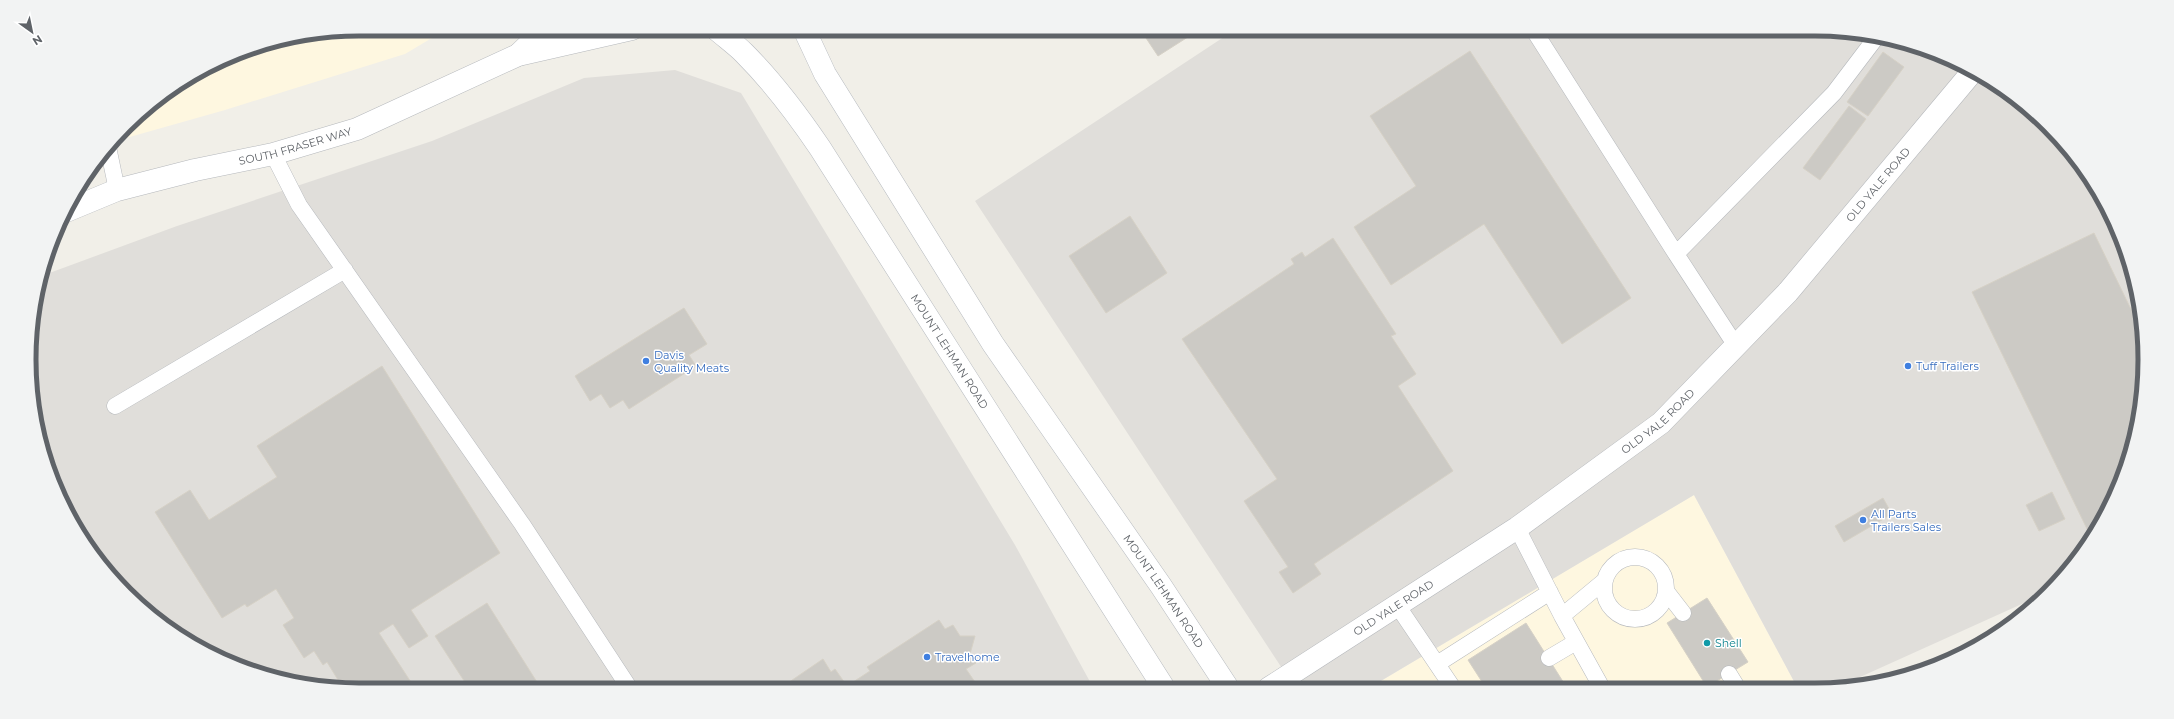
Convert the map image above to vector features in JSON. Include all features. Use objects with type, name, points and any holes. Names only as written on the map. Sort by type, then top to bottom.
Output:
[{"type":"street","name":"SOUTH FRASER WAY","points":[[518,55],[537,36]]},
{"type":"street","name":"SOUTH FRASER WAY","points":[[73,208],[117,190],[195,170],[272,154],[357,129],[518,55],[601,36]]},
{"type":"street","name":"MOUNT LEHMAN ROAD","points":[[724,36],[743,52],[769,79],[789,103],[820,148],[1161,683]]},
{"type":"street","name":"MOUNT LEHMAN ROAD","points":[[807,36],[825,74],[993,344],[1161,586],[1225,683]]},
{"type":"street","name":"OLD YALE ROAD","points":[[1277,683],[1396,604],[1518,528],[1661,423],[1788,292],[1969,75]]},
{"type":"lane","points":[[1537,36],[1736,346]]},
{"type":"lane","points":[[1676,254],[1834,93],[1873,41]]},
{"type":"lane","points":[[110,154],[117,190]]},
{"type":"lane","points":[[272,154],[299,205],[522,524],[625,683]]},
{"type":"lane","points":[[115,406],[345,270]]},
{"type":"lane","points":[[1518,528],[1562,616],[1599,683]]},
{"type":"lane","points":[[1638,557],[1653,562],[1661,570],[1665,580],[1666,591],[1664,601],[1658,610],[1640,619],[1630,619],[1620,616],[1612,611],[1603,592],[1603,582],[1613,565],[1622,559],[1638,557]]},
{"type":"lane","points":[[1562,616],[1603,582]]},
{"type":"lane","points":[[1666,591],[1683,613]]},
{"type":"lane","points":[[1437,664],[1550,592]]},
{"type":"lane","points":[[1396,604],[1450,683]]},
{"type":"lane","points":[[1549,658],[1576,642]]},
{"type":"shaded area","points":[[435,36],[405,54],[225,110],[123,139],[146,116],[198,79],[216,69],[256,53],[296,42],[338,37]]},
{"type":"shaded area","points":[[1225,36],[1814,36],[1878,42],[1918,53],[1958,69],[1976,79],[2011,103],[2028,116],[2058,146],[2095,198],[2105,216],[2121,256],[2132,296],[2138,360],[2132,423],[2121,463],[2105,503],[2095,521],[2058,573],[2031,600],[1853,680],[1795,683],[1694,495],[1377,683],[1292,683],[975,201]]},
{"type":"shaded area","points":[[675,70],[741,93],[1015,545],[1091,683],[360,683],[317,680],[276,672],[256,666],[216,650],[180,628],[146,603],[116,573],[91,539],[69,503],[53,463],[42,423],[36,360],[39,317],[48,274],[177,226],[432,141],[584,78]]},
{"type":"shaded area","points":[[1694,495],[1795,683],[1377,683]]},
{"type":"building","points":[[1145,36],[1189,36],[1158,56]]},
{"type":"building","points":[[1470,51],[1631,298],[1562,344],[1484,224],[1391,285],[1354,227],[1416,186],[1370,116]]},
{"type":"building","points":[[1883,52],[1904,67],[1868,116],[1847,102]]},
{"type":"building","points":[[1849,106],[1866,119],[1820,180],[1803,168]]},
{"type":"building","points":[[1130,216],[1167,273],[1106,313],[1069,256]]},
{"type":"building","points":[[2094,233],[2135,318],[2138,360],[2135,402],[2127,443],[2121,463],[2105,503],[2088,531],[1972,292]]},
{"type":"building","points":[[1333,238],[1396,334],[1391,336],[1416,374],[1398,386],[1453,471],[1314,564],[1321,574],[1293,593],[1279,572],[1288,567],[1244,501],[1277,479],[1182,339],[1294,264],[1291,259],[1302,252],[1305,257]]},
{"type":"building","name":"Davis Quality Meats","points":[[684,308],[707,344],[689,355],[696,366],[629,409],[623,400],[610,408],[601,394],[590,401],[575,376]]},
{"type":"building","points":[[382,366],[500,553],[411,610],[428,636],[409,648],[393,624],[379,633],[411,683],[339,682],[327,662],[323,665],[314,651],[304,658],[283,625],[294,618],[276,589],[247,607],[245,604],[222,618],[155,512],[190,490],[209,520],[277,477],[257,446]]},
{"type":"building","points":[[2052,492],[2065,519],[2039,531],[2026,505]]},
{"type":"building","name":"All Parts Trailers Sales","points":[[1883,498],[1892,514],[1844,542],[1835,526]]},
{"type":"building","name":"Shell","points":[[1707,598],[1748,662],[1714,683],[1704,683],[1667,623]]},
{"type":"building","points":[[487,603],[538,683],[465,683],[435,636]]},
{"type":"building","name":"Travelhome","points":[[939,620],[945,629],[953,625],[960,636],[975,636],[970,654],[976,663],[966,669],[975,682],[973,683],[852,683],[870,671],[867,667]]},
{"type":"building","points":[[1526,623],[1564,683],[1483,683],[1468,660]]},
{"type":"building","name":"Travelhome","points":[[823,659],[831,672],[835,669],[845,683],[788,683]]},
{"type":"place","name":"Davis Quality Meats","points":[[646,361]]},
{"type":"place","name":"Tuff Trailers","points":[[1908,366]]},
{"type":"place","name":"All Parts Trailers Sales","points":[[1863,520]]},
{"type":"place","name":"Shell","points":[[1707,643]]},
{"type":"place","name":"Travelhome","points":[[927,657]]}]
